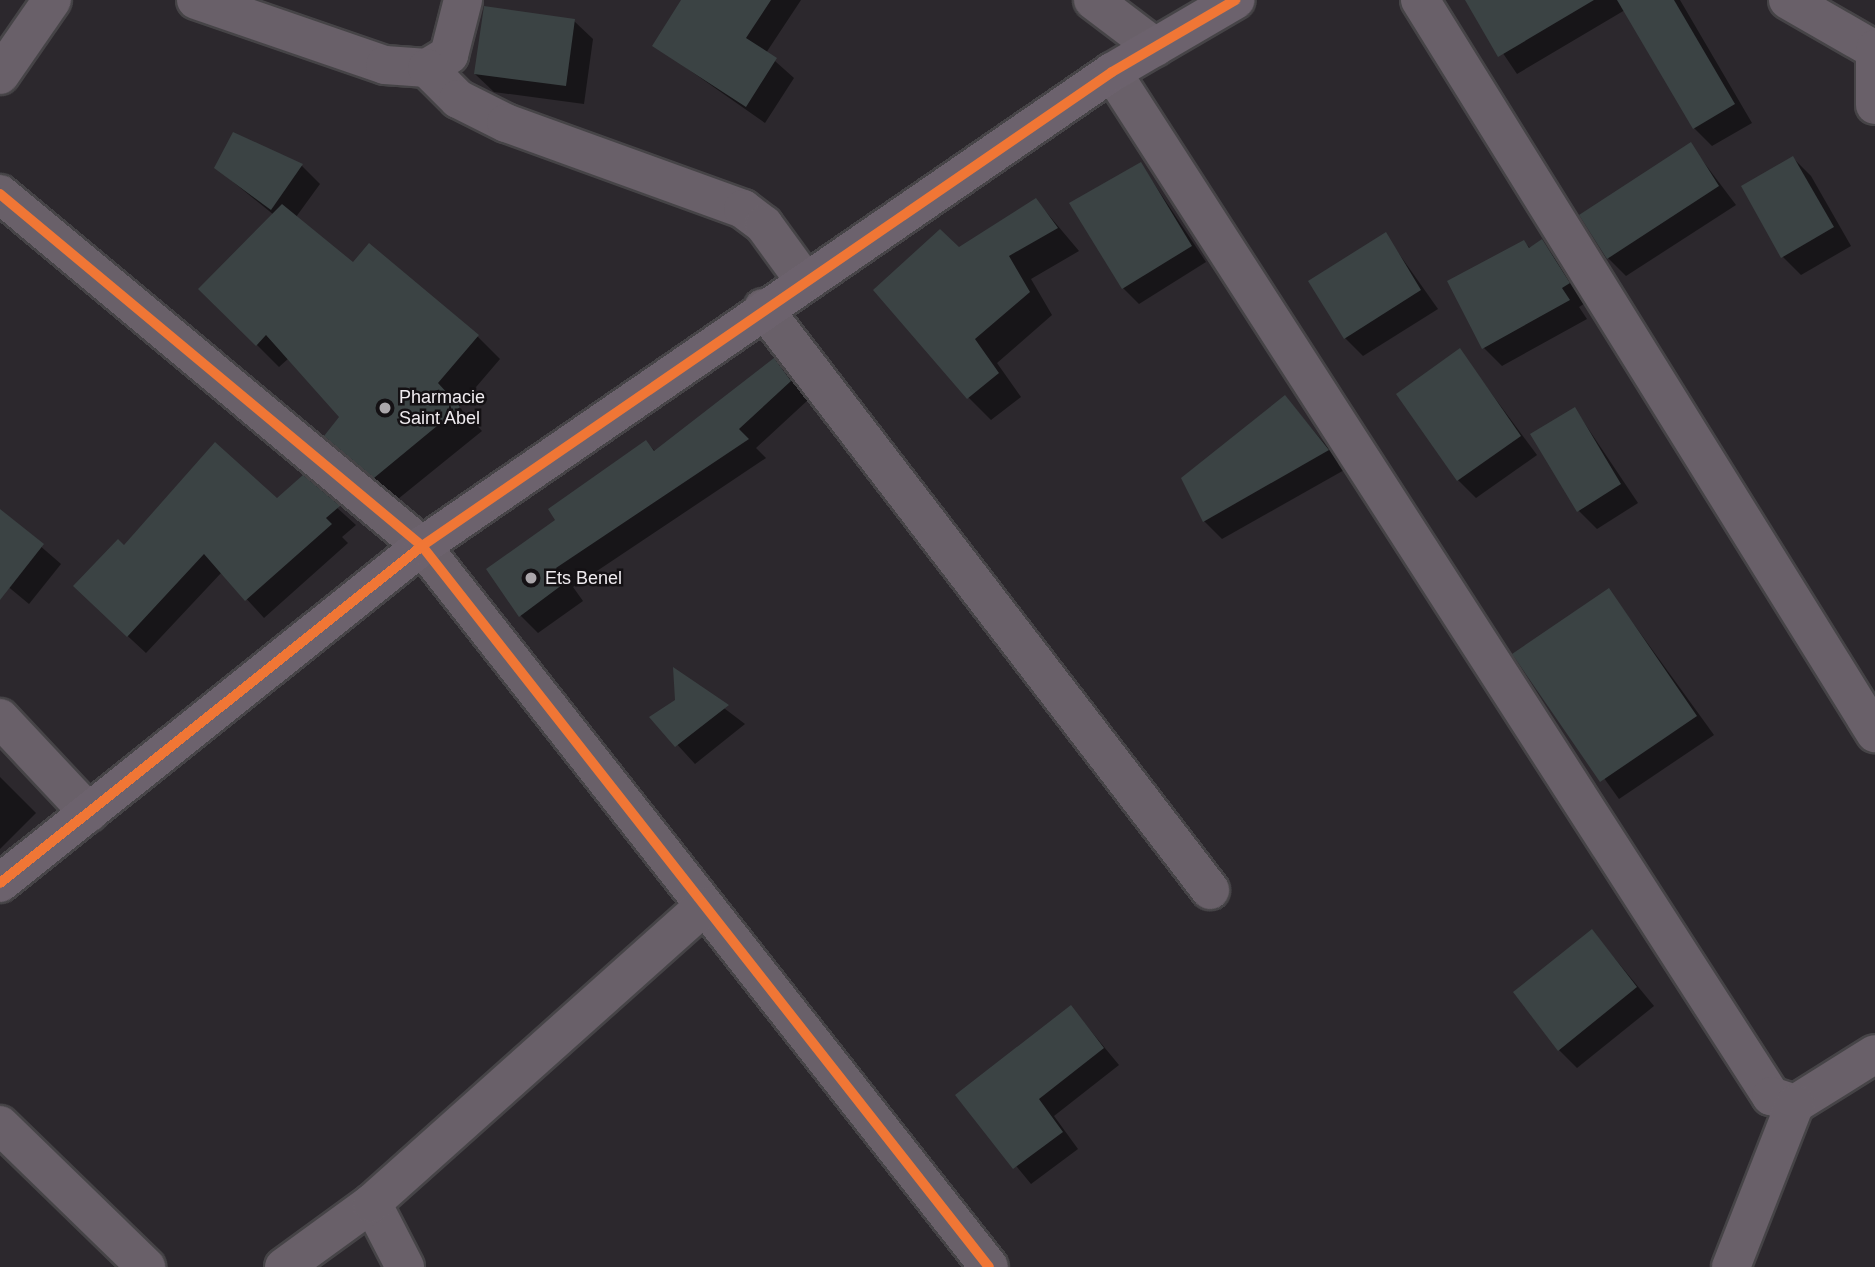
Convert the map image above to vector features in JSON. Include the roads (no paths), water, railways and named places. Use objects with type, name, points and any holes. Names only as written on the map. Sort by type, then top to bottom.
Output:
[{"type":"street","points":[[0,75],[52,0]]},
{"type":"street","points":[[196,0],[385,65],[428,68],[449,55],[463,0]]},
{"type":"street","points":[[1093,0],[1155,47]]},
{"type":"street","points":[[0,883],[422,546],[763,308],[1112,72],[1236,0]]},
{"type":"street","points":[[1420,0],[1875,733]]},
{"type":"street","points":[[1788,0],[1875,49],[1875,105]]},
{"type":"street","points":[[428,68],[457,99],[506,123],[743,209],[764,225],[804,280]]},
{"type":"street","points":[[1112,72],[1771,1096],[1796,1104]]},
{"type":"street","points":[[0,194],[422,546],[989,1267]]},
{"type":"street","points":[[763,308],[1210,890]]},
{"type":"street","points":[[0,718],[89,813]]},
{"type":"street","points":[[284,1267],[372,1203],[704,906]]},
{"type":"street","points":[[1731,1267],[1796,1104],[1875,1054]]},
{"type":"street","points":[[0,1125],[146,1267]]},
{"type":"street","points":[[372,1203],[405,1267]]},
{"type":"place","name":"Pharmacie Saint Abel","points":[[385,408]]},
{"type":"place","name":"Ets Benel","points":[[531,578]]}]
